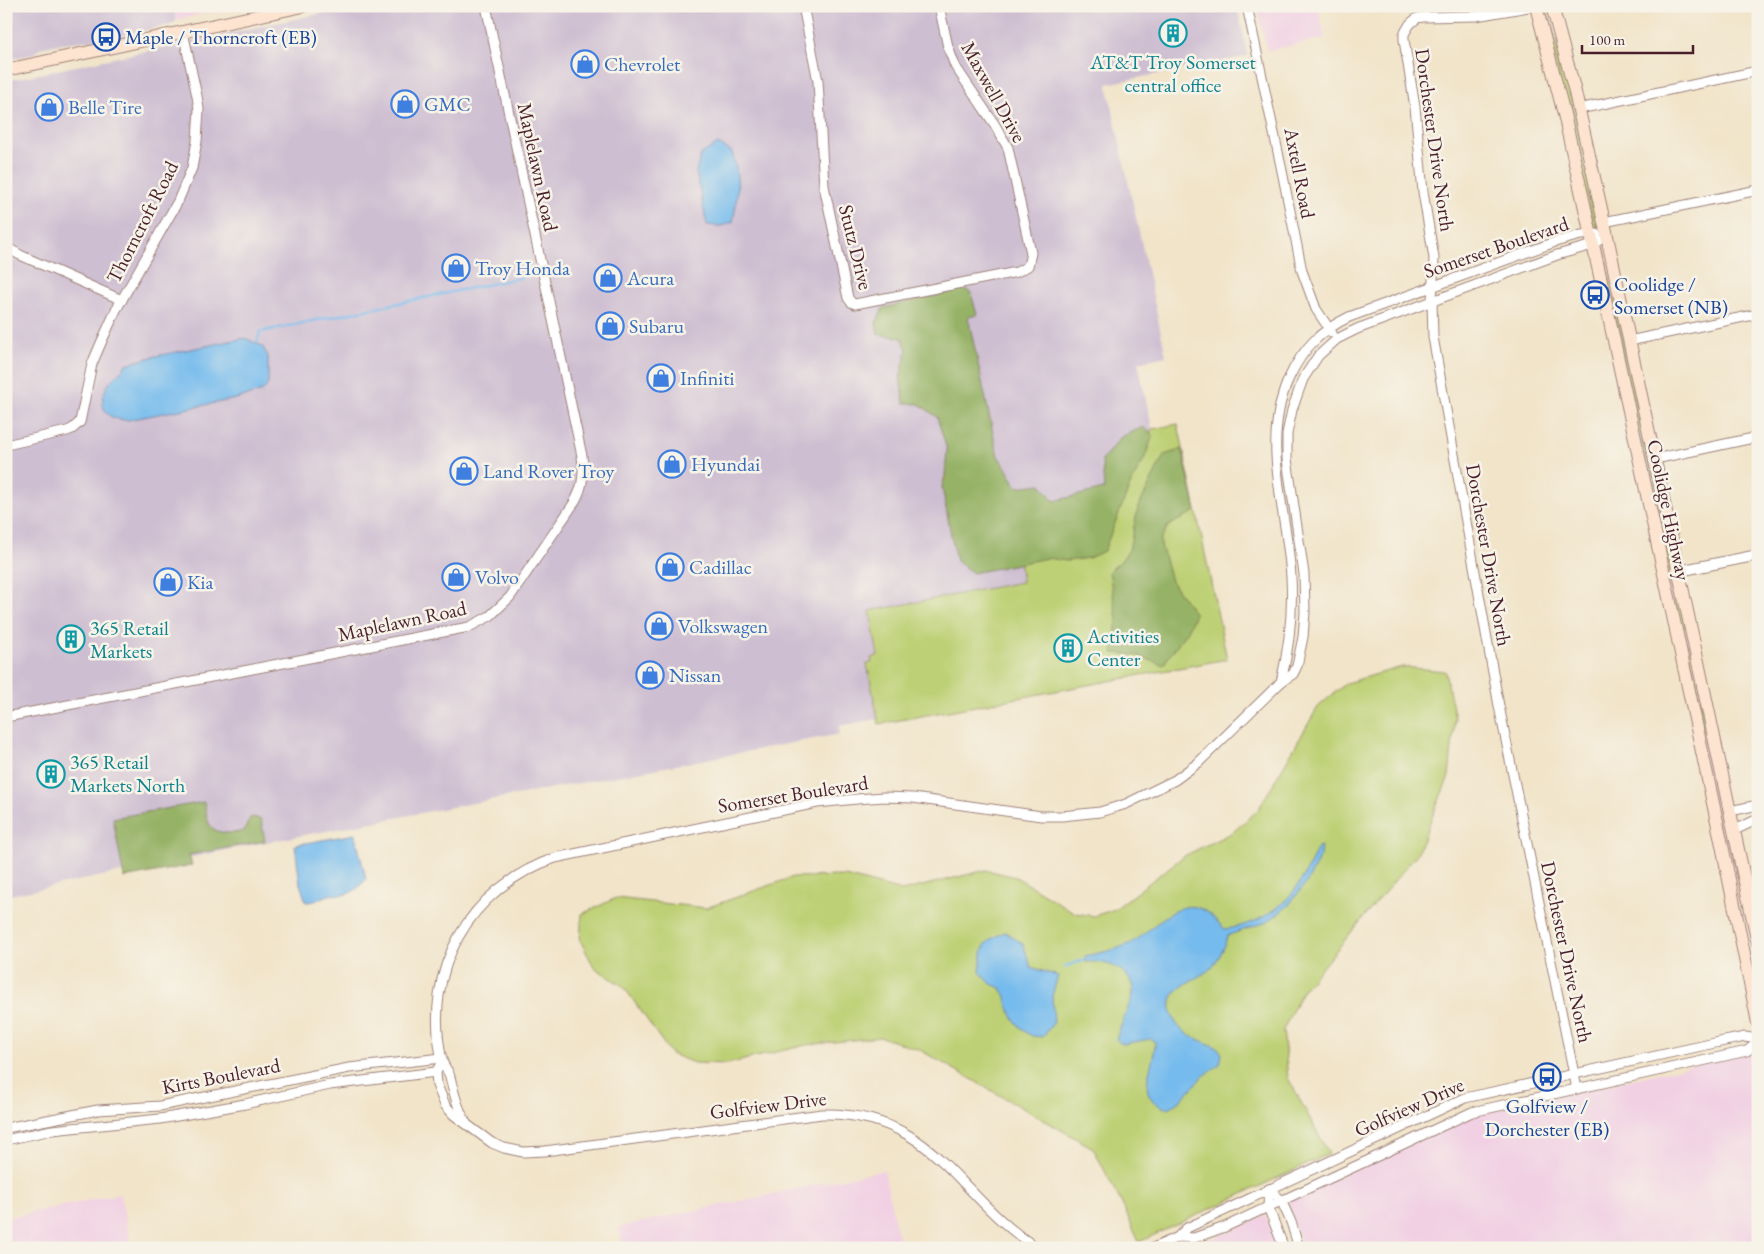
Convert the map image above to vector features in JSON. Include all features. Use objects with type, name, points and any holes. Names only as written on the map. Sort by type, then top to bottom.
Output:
[{"type":"main road","points":[[6,70],[302,6]]},
{"type":"main road","name":"Coolidge Highway","points":[[1535,6],[1562,105],[1592,240],[1678,638],[1758,1023]]},
{"type":"main road","name":"Coolidge Highway","points":[[1552,6],[1579,109],[1758,943]]},
{"type":"main road","points":[[1678,638],[1686,636],[1694,640]]},
{"type":"main road","points":[[1733,900],[1738,907],[1742,908],[1750,904]]},
{"type":"street","name":"Maplelawn Road","points":[[6,717],[469,627],[490,616],[510,597],[566,516],[576,500],[582,484],[582,456],[486,6]]},
{"type":"street","name":"Stutz Drive","points":[[803,6],[818,81],[824,186],[848,298],[851,302],[859,304],[1017,272],[1028,266],[1031,253]]},
{"type":"street","name":"Maxwell Drive","points":[[939,6],[948,47],[955,66],[999,131],[1008,148],[1031,253]]},
{"type":"street","name":"Axtell Road","points":[[1247,6],[1302,271],[1316,309],[1337,339]]},
{"type":"street","name":"Dorchester Drive North","points":[[1535,6],[1476,16],[1417,18],[1406,28],[1404,40],[1414,106],[1423,192],[1433,248],[1433,337],[1499,706],[1577,1089]]},
{"type":"street","name":"Thorncroft Road","points":[[6,445],[72,430],[80,422],[92,364],[101,342],[122,300],[178,201],[192,168],[199,126],[198,96],[183,32]]},
{"type":"street","points":[[1579,109],[1758,71]]},
{"type":"street","name":"Somerset Boulevard","points":[[442,1060],[438,1029],[439,992],[447,962],[457,938],[471,916],[490,895],[511,878],[540,863],[568,854],[817,803],[857,798],[913,798],[1041,816],[1062,816],[1100,812],[1126,804],[1175,780],[1204,757],[1281,682],[1293,674],[1297,666],[1303,637],[1305,612],[1304,574],[1287,459],[1288,434],[1292,410],[1303,379],[1309,367],[1318,356],[1337,339],[1357,329],[1557,256],[1592,240],[1605,228],[1758,190]]},
{"type":"street","name":"Somerset Boulevard","points":[[1281,682],[1289,639],[1291,575],[1274,455],[1278,410],[1281,398],[1303,351],[1329,328],[1349,317],[1555,242],[1592,240]]},
{"type":"street","points":[[6,247],[122,300]]},
{"type":"street","points":[[1629,341],[1758,314]]},
{"type":"street","points":[[1655,459],[1758,437]]},
{"type":"street","points":[[1678,571],[1758,555]]},
{"type":"street","points":[[1730,811],[1758,805]]},
{"type":"street","points":[[1735,830],[1758,819]]},
{"type":"street","name":"Golfview Drive","points":[[1153,1248],[1178,1237],[1187,1228],[1465,1098],[1744,1037],[1758,1041]]},
{"type":"street","name":"Golfview Drive","points":[[1178,1237],[1194,1238],[1225,1227],[1467,1114],[1747,1051],[1758,1041]]},
{"type":"street","points":[[436,1072],[442,1060]]},
{"type":"street","name":"Golfview Drive","points":[[442,1060],[450,1075],[456,1099],[466,1123]]},
{"type":"street","name":"Kirts Boulevard","points":[[6,1128],[98,1110],[160,1106],[348,1068],[442,1060]]},
{"type":"street","name":"Golfview Drive","points":[[436,1072],[440,1094],[445,1105],[454,1115],[492,1143],[512,1150],[534,1152],[822,1114],[862,1116],[886,1123],[909,1134],[936,1155],[1018,1236],[1037,1248]]},
{"type":"street","name":"Kirts Boulevard","points":[[6,1140],[52,1130],[160,1119],[245,1104],[330,1085],[436,1072]]},
{"type":"street","points":[[1269,1189],[1281,1200],[1300,1248]]},
{"type":"street","points":[[1269,1189],[1268,1207],[1284,1248]]},
{"type":"shaded area","points":[[6,6],[172,6],[176,21],[170,25],[109,38],[64,43],[40,48],[35,54],[6,60]]},
{"type":"shaded area","points":[[172,6],[236,6],[176,21]]},
{"type":"shaded area","points":[[356,6],[1237,6],[1248,56],[1107,84],[1166,356],[1138,362],[1152,429],[1098,545],[1019,561],[1022,582],[870,611],[878,656],[872,663],[867,664],[878,719],[839,726],[840,734],[241,847],[6,896],[6,81]]},
{"type":"shaded area","points":[[1257,6],[1318,6],[1325,38],[1267,51]]},
{"type":"shaded area","points":[[1745,1054],[1754,1056],[1758,1066],[1758,1248],[1303,1248],[1287,1201],[1472,1115]]},
{"type":"shaded area","points":[[884,1170],[900,1248],[623,1248],[619,1227]]},
{"type":"shaded area","points":[[120,1194],[132,1248],[6,1248],[6,1218]]},
{"type":"shaded area","points":[[1265,1215],[1278,1248],[1182,1248],[1225,1234]]},
{"type":"green space","points":[[1546,9],[1568,80],[1598,229],[1594,228],[1543,10]]},
{"type":"green space","points":[[1601,248],[1603,248],[1687,627],[1680,628]]},
{"type":"green space","points":[[966,290],[971,293],[977,315],[968,317],[998,456],[1017,487],[1041,484],[1054,501],[1104,489],[1102,460],[1121,437],[1143,427],[1153,435],[1145,458],[1131,483],[1104,551],[1089,558],[1066,561],[1047,558],[973,573],[956,561],[942,487],[947,450],[937,417],[919,404],[904,403],[900,378],[907,350],[902,338],[878,334],[876,323],[883,308]]},
{"type":"green space","points":[[1178,424],[1227,659],[879,724],[867,664],[872,663],[871,658],[878,656],[870,611],[1022,582],[1019,561],[1098,545],[1152,429]]},
{"type":"green space","points":[[1182,449],[1196,511],[1168,526],[1160,541],[1171,581],[1195,614],[1187,631],[1163,665],[1136,655],[1113,653],[1117,619],[1109,571],[1120,562],[1129,550],[1138,508],[1164,455]]},
{"type":"green space","points":[[1685,642],[1708,724],[1743,900],[1731,849],[1722,822]]},
{"type":"green space","points":[[1402,667],[1445,671],[1455,718],[1449,776],[1417,854],[1302,991],[1283,1030],[1288,1078],[1329,1154],[1139,1242],[1093,1148],[920,1050],[881,1037],[806,1045],[727,1064],[694,1063],[671,1054],[624,987],[594,967],[580,940],[582,914],[616,898],[706,908],[793,877],[845,876],[902,891],[986,870],[1016,877],[1075,913],[1094,916],[1115,909],[1184,856],[1233,832],[1258,810],[1318,707],[1346,683]]},
{"type":"green space","points":[[204,802],[210,825],[217,831],[236,833],[244,831],[250,818],[254,817],[261,820],[265,841],[189,855],[192,865],[124,878],[113,818]]},
{"type":"water","points":[[718,144],[732,152],[737,179],[733,222],[721,226],[707,225],[696,172],[701,154]]},
{"type":"water","points":[[245,338],[262,346],[268,356],[268,384],[263,391],[236,399],[128,420],[112,417],[104,408],[103,396],[106,389],[126,364]]},
{"type":"water","points":[[355,834],[366,879],[352,892],[344,895],[329,895],[315,901],[306,902],[300,884],[295,845]]},
{"type":"water","points":[[1321,846],[1320,856],[1309,879],[1288,906],[1267,922],[1229,935],[1221,954],[1211,968],[1183,986],[1173,995],[1171,1009],[1177,1025],[1195,1038],[1218,1048],[1222,1054],[1220,1064],[1201,1078],[1181,1100],[1171,1107],[1165,1108],[1155,1102],[1147,1088],[1155,1042],[1150,1039],[1124,1044],[1116,1039],[1133,995],[1129,979],[1118,968],[1102,963],[1086,962],[1085,956],[1113,950],[1129,944],[1169,914],[1186,907],[1204,910],[1225,929],[1255,921],[1278,907],[1294,891],[1307,871],[1318,847]]},
{"type":"water","points":[[1005,932],[1023,944],[1031,967],[1058,976],[1052,996],[1054,1022],[1043,1037],[1032,1036],[1023,1030],[1015,1021],[1008,1008],[1006,997],[1001,988],[991,984],[980,972],[984,947],[991,939]]},
{"type":"waterway","points":[[257,342],[260,332],[524,277]]},
{"type":"waterway","points":[[1065,967],[1085,959]]},
{"type":"place","name":"AT&T Troy Somerset central office","points":[[1173,33]]},
{"type":"place","name":"Maple / Thorncroft (EB)","points":[[106,37]]},
{"type":"place","name":"Chevrolet","points":[[585,64]]},
{"type":"place","name":"GMC","points":[[405,104]]},
{"type":"place","name":"Belle Tire","points":[[49,107]]},
{"type":"place","name":"Troy Honda","points":[[456,268]]},
{"type":"place","name":"Acura","points":[[608,278]]},
{"type":"place","name":"Coolidge / Somerset (NB)","points":[[1595,295]]},
{"type":"place","name":"Subaru","points":[[610,326]]},
{"type":"place","name":"Infiniti","points":[[661,378]]},
{"type":"place","name":"Hyundai","points":[[672,464]]},
{"type":"place","name":"Land Rover Troy","points":[[464,471]]},
{"type":"place","name":"Cadillac","points":[[670,567]]},
{"type":"place","name":"Volvo","points":[[456,577]]},
{"type":"place","name":"Kia","points":[[168,582]]},
{"type":"place","name":"Volkswagen","points":[[659,626]]},
{"type":"place","name":"365 Retail Markets","points":[[71,639]]},
{"type":"place","name":"Activities Center","points":[[1068,648]]},
{"type":"place","name":"Nissan","points":[[650,675]]},
{"type":"place","name":"365 Retail Markets North","points":[[51,774]]},
{"type":"place","name":"Golfview / Dorchester (EB)","points":[[1547,1077]]}]
